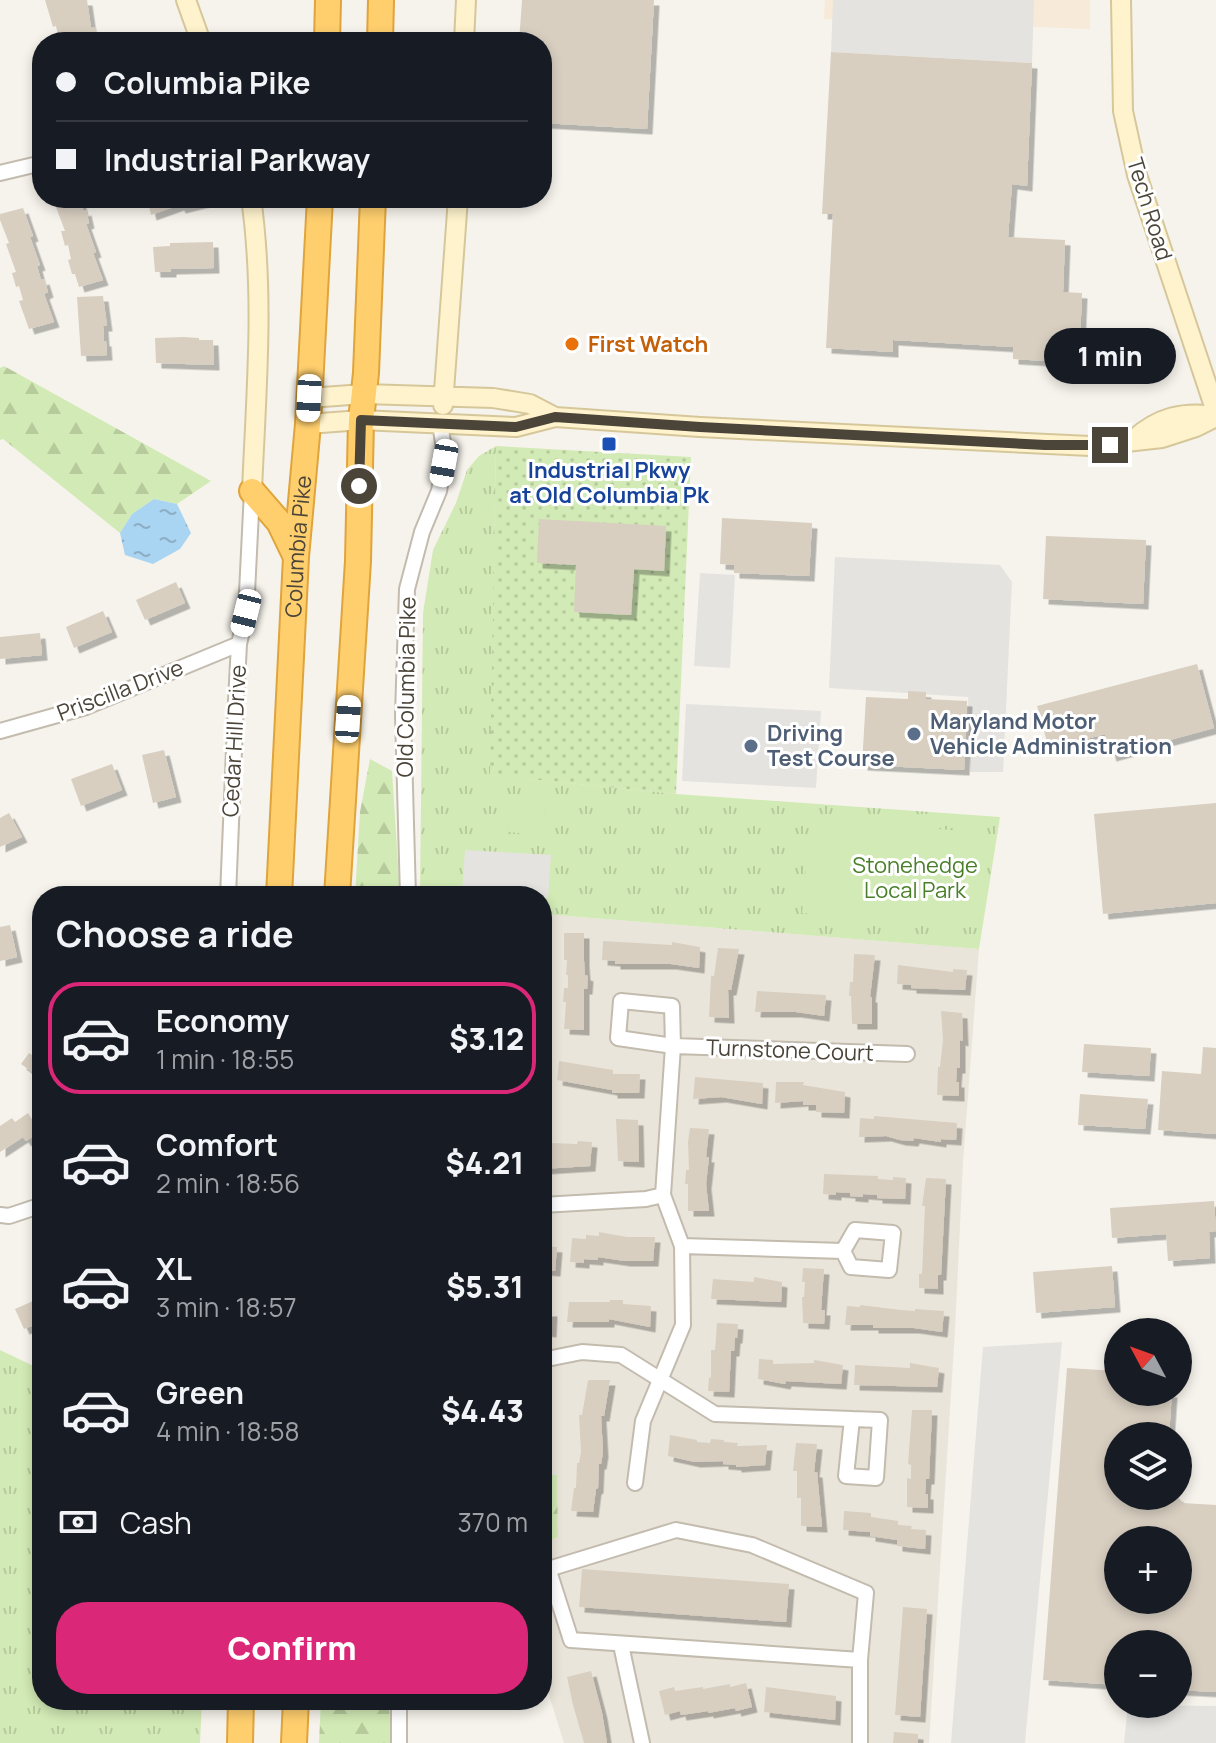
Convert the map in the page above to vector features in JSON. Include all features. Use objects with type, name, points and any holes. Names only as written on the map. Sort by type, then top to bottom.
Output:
[{"type":"highway","points":[[327,32],[328,0]]},
{"type":"highway","points":[[380,32],[381,0]]},
{"type":"highway","name":"Columbia Pike","points":[[280,886],[296,557],[308,424],[319,208]]},
{"type":"highway","points":[[338,886],[358,561],[361,420],[373,208]]},
{"type":"highway","points":[[252,491],[279,522],[296,557]]},
{"type":"highway","points":[[240,1743],[241,1710]]},
{"type":"highway","points":[[294,1743],[296,1710]]},
{"type":"street","points":[[186,0],[197,32]]},
{"type":"street","points":[[464,32],[466,0]]},
{"type":"street","name":"Tech Road","points":[[1121,0],[1123,111],[1137,175],[1216,415]]},
{"type":"street","points":[[0,173],[32,165]]},
{"type":"street","points":[[252,208],[260,300],[252,491]]},
{"type":"street","name":"Old Columbia Pike","points":[[408,886],[403,715],[407,589],[422,532],[439,491],[445,456],[440,423],[445,396],[457,208]]},
{"type":"street","points":[[309,398],[364,394],[511,400],[530,404],[555,417]]},
{"type":"street","points":[[308,424],[361,420],[516,427],[555,417],[713,428],[1090,446],[1131,441],[1145,429],[1191,412],[1216,415]]},
{"type":"street","name":"Cedar Hill Drive","points":[[228,886],[239,644],[246,613],[252,491]]},
{"type":"street","name":"Priscilla Drive","points":[[0,731],[86,707],[239,644]]},
{"type":"street","points":[[635,1483],[643,1421],[683,1325],[682,1246],[663,1195],[673,1046],[672,1006],[621,1001],[618,1038],[673,1046]]},
{"type":"street","name":"Turnstone Court","points":[[673,1046],[907,1054]]},
{"type":"street","points":[[552,1204],[646,1199],[663,1195]]},
{"type":"street","points":[[0,1215],[9,1216],[32,1208]]},
{"type":"street","points":[[682,1246],[843,1251]]},
{"type":"street","points":[[552,1358],[582,1352],[621,1355],[715,1414],[852,1419]]},
{"type":"street","points":[[552,1568],[676,1530],[752,1545],[866,1593],[860,1660],[860,1738]]},
{"type":"street","points":[[552,1589],[571,1640],[860,1660]]},
{"type":"street","points":[[621,1645],[642,1743]]},
{"type":"street","points":[[399,1710],[399,1743]]},
{"type":"shaded area","points":[[825,0],[1090,0],[1090,29],[824,19]]},
{"type":"shaded area","points":[[833,0],[1034,0],[1032,63],[831,52]]},
{"type":"shaded area","points":[[835,557],[1000,565],[1012,582],[1003,772],[970,772],[968,697],[829,688]]},
{"type":"shaded area","points":[[700,573],[735,575],[730,668],[694,666]]},
{"type":"shaded area","name":"Driving Test Course","points":[[686,704],[821,711],[816,788],[682,781]]},
{"type":"shaded area","points":[[465,850],[551,855],[549,886],[462,886]]},
{"type":"shaded area","points":[[552,915],[979,949],[963,1163],[929,1743],[564,1743],[552,1705],[552,1540],[558,1537],[557,1475],[552,1475]]},
{"type":"shaded area","points":[[1062,1342],[1025,1743],[951,1743],[983,1347]]},
{"type":"shaded area","points":[[1192,1706],[1216,1706],[1216,1743],[1124,1743],[1127,1718],[1192,1718]]},
{"type":"green space","points":[[4,366],[211,481],[177,504],[154,499],[132,514],[120,533],[3,439],[0,440],[0,368]]},
{"type":"green space","points":[[496,446],[691,457],[676,794],[489,775]]},
{"type":"green space","name":"Stonehedge Local Park","points":[[496,446],[490,775],[676,794],[1000,817],[979,949],[552,915],[552,886],[420,886],[423,613],[433,550],[456,503],[467,470],[479,456]]},
{"type":"green space","points":[[370,759],[392,771],[399,886],[356,886],[360,812]]},
{"type":"green space","points":[[510,795],[546,798],[542,835],[507,832]]},
{"type":"green space","points":[[811,818],[986,833],[978,928],[802,913]]},
{"type":"green space","points":[[0,1350],[32,1365],[32,1710],[202,1710],[200,1743],[0,1743]]},
{"type":"green space","points":[[552,1475],[557,1475],[558,1537],[552,1540]]},
{"type":"green space","points":[[321,1710],[389,1710],[391,1743],[319,1743]]},
{"type":"water","points":[[154,499],[177,504],[191,533],[180,549],[153,564],[125,555],[120,533],[132,514]]},
{"type":"building","points":[[45,0],[87,0],[91,28],[96,27],[97,32],[58,32],[56,26],[53,27]]},
{"type":"building","points":[[522,0],[654,0],[647,129],[552,124],[552,32],[520,32]]},
{"type":"building","points":[[831,52],[1032,63],[1027,186],[1012,184],[1008,237],[1065,240],[1063,292],[1082,293],[1079,363],[1013,359],[1013,347],[893,340],[893,352],[826,348],[833,214],[822,214]]},
{"type":"building","points":[[23,208],[54,322],[29,329],[19,301],[23,300],[19,286],[16,287],[12,273],[16,272],[6,244],[9,243],[0,220],[0,214]]},
{"type":"building","points":[[56,208],[86,210],[89,223],[86,224],[96,252],[93,253],[103,280],[79,287],[68,260],[71,259],[68,245],[65,246],[61,231],[65,231]]},
{"type":"building","points":[[149,208],[171,208],[151,215]]},
{"type":"building","points":[[213,242],[214,268],[155,272],[153,247],[170,246],[170,243]]},
{"type":"building","points":[[103,296],[107,355],[81,356],[77,297]]},
{"type":"building","points":[[155,338],[213,340],[214,365],[156,363]]},
{"type":"building","points":[[722,518],[812,523],[809,576],[734,573],[734,565],[720,564]]},
{"type":"building","points":[[539,519],[666,526],[664,571],[634,569],[631,615],[574,612],[576,565],[537,563]]},
{"type":"building","points":[[1046,536],[1146,540],[1143,604],[1043,599]]},
{"type":"building","points":[[176,582],[185,603],[145,620],[136,600]]},
{"type":"building","points":[[103,611],[112,632],[74,648],[66,627]]},
{"type":"building","points":[[40,633],[42,655],[0,659],[0,637]]},
{"type":"building","points":[[1197,664],[1214,728],[1111,756],[1105,734],[1049,749],[1037,706]]},
{"type":"building","points":[[908,691],[926,692],[926,699],[967,701],[964,770],[862,765],[866,697],[908,699]]},
{"type":"building","points":[[164,750],[176,797],[153,803],[142,755]]},
{"type":"building","points":[[112,764],[122,790],[81,806],[71,779]]},
{"type":"building","points":[[1216,803],[1216,903],[1103,914],[1094,814]]},
{"type":"building","points":[[9,813],[22,837],[0,847],[0,818]]},
{"type":"building","points":[[10,925],[17,957],[0,961],[0,927]]},
{"type":"building","points":[[564,933],[584,933],[585,975],[588,976],[587,989],[584,989],[584,1030],[564,1029],[564,988],[568,988],[568,975],[567,960],[564,960]]},
{"type":"building","points":[[603,941],[672,945],[672,942],[700,947],[699,968],[671,964],[615,964],[615,961],[602,960]]},
{"type":"building","points":[[718,948],[739,949],[731,990],[728,990],[729,1018],[709,1017],[711,976],[714,976]]},
{"type":"building","points":[[854,954],[875,955],[870,997],[872,1024],[852,1024],[849,996]]},
{"type":"building","points":[[898,965],[953,972],[953,969],[967,970],[965,990],[911,988],[911,985],[897,984]]},
{"type":"building","points":[[757,991],[826,995],[824,1016],[755,1012]]},
{"type":"building","points":[[941,1011],[962,1013],[963,1041],[960,1040],[960,1068],[957,1068],[956,1082],[959,1082],[959,1096],[937,1095],[943,1040]]},
{"type":"building","points":[[1084,1044],[1151,1048],[1149,1076],[1082,1072]]},
{"type":"building","points":[[1203,1047],[1216,1048],[1216,1134],[1158,1130],[1162,1071],[1201,1074]]},
{"type":"building","points":[[29,1053],[32,1055],[32,1072],[21,1064]]},
{"type":"building","points":[[559,1061],[613,1070],[613,1074],[640,1074],[639,1093],[612,1093],[612,1090],[557,1080]]},
{"type":"building","points":[[695,1077],[763,1083],[762,1104],[721,1097],[693,1099]]},
{"type":"building","points":[[776,1082],[804,1082],[803,1085],[845,1092],[844,1113],[816,1112],[816,1105],[803,1105],[803,1101],[775,1103]]},
{"type":"building","points":[[1080,1094],[1148,1099],[1145,1129],[1078,1125]]},
{"type":"building","points":[[28,1113],[32,1119],[32,1137],[26,1141],[23,1137],[0,1152],[0,1126],[12,1118],[15,1122]]},
{"type":"building","points":[[874,1116],[957,1123],[956,1140],[941,1139],[941,1142],[914,1138],[913,1141],[900,1140],[886,1136],[859,1137],[860,1118],[874,1119]]},
{"type":"building","points":[[616,1119],[638,1120],[639,1162],[618,1161]]},
{"type":"building","points":[[690,1128],[709,1129],[706,1184],[709,1211],[688,1211],[688,1184],[685,1184],[686,1170],[689,1170]]},
{"type":"building","points":[[578,1141],[592,1142],[590,1166],[552,1168],[552,1143],[577,1144]]},
{"type":"building","points":[[824,1174],[878,1176],[878,1179],[893,1180],[893,1177],[906,1178],[905,1199],[863,1194],[863,1197],[850,1196],[850,1193],[836,1192],[836,1195],[823,1194]]},
{"type":"building","points":[[926,1178],[946,1179],[938,1289],[919,1288]]},
{"type":"building","points":[[1214,1201],[1216,1231],[1209,1232],[1210,1258],[1168,1261],[1166,1234],[1112,1238],[1110,1208]]},
{"type":"building","points":[[599,1232],[627,1237],[655,1237],[653,1261],[598,1257],[598,1260],[584,1259],[584,1263],[570,1262],[572,1238],[586,1239],[586,1235],[599,1236]]},
{"type":"building","points":[[552,1247],[557,1247],[555,1271],[552,1271]]},
{"type":"building","points":[[1112,1266],[1115,1307],[1036,1313],[1033,1272]]},
{"type":"building","points":[[803,1268],[824,1269],[821,1310],[825,1310],[824,1324],[803,1323]]},
{"type":"building","points":[[754,1277],[782,1282],[781,1302],[711,1299],[713,1279],[754,1282]]},
{"type":"building","points":[[610,1300],[651,1306],[650,1327],[609,1319],[609,1322],[567,1322],[569,1302]]},
{"type":"building","points":[[32,1301],[32,1326],[24,1329],[15,1309]]},
{"type":"building","points":[[847,1306],[944,1311],[942,1332],[845,1325]]},
{"type":"building","points":[[717,1323],[738,1324],[734,1351],[731,1351],[729,1392],[708,1391],[711,1350],[715,1350]]},
{"type":"building","points":[[759,1359],[773,1360],[773,1364],[814,1363],[814,1360],[843,1365],[841,1384],[786,1381],[785,1384],[758,1379]]},
{"type":"building","points":[[910,1363],[939,1368],[937,1387],[854,1385],[855,1365],[910,1368]]},
{"type":"building","points":[[1067,1368],[1104,1370],[1104,1406],[1171,1406],[1170,1422],[1104,1422],[1104,1510],[1192,1510],[1192,1504],[1216,1505],[1216,1692],[1192,1691],[1192,1630],[1104,1630],[1104,1684],[1043,1680]]},
{"type":"building","points":[[588,1380],[610,1380],[604,1416],[601,1416],[603,1452],[593,1512],[571,1511],[581,1452],[579,1415],[582,1415]]},
{"type":"building","points":[[912,1410],[932,1410],[929,1479],[926,1479],[925,1494],[928,1494],[928,1508],[907,1507],[907,1478],[911,1479],[911,1465],[908,1464]]},
{"type":"building","points":[[670,1435],[697,1442],[710,1443],[711,1439],[738,1443],[737,1446],[767,1445],[765,1465],[736,1467],[723,1464],[723,1461],[695,1462],[668,1456]]},
{"type":"building","points":[[796,1443],[817,1444],[814,1472],[817,1472],[822,1527],[801,1526],[801,1498],[797,1498],[797,1471],[793,1471]]},
{"type":"building","points":[[844,1511],[871,1513],[871,1517],[898,1521],[898,1525],[912,1526],[911,1529],[926,1530],[925,1549],[897,1546],[897,1540],[870,1536],[870,1532],[843,1530]]},
{"type":"building","points":[[582,1569],[789,1584],[786,1622],[579,1607]]},
{"type":"building","points":[[903,1607],[927,1609],[920,1717],[895,1715]]},
{"type":"building","points":[[591,1671],[607,1743],[584,1743],[573,1705],[567,1677]]},
{"type":"building","points":[[746,1683],[752,1707],[736,1711],[735,1708],[681,1715],[680,1711],[665,1715],[659,1691],[674,1687],[675,1691]]},
{"type":"building","points":[[766,1687],[836,1696],[835,1720],[764,1712]]},
{"type":"building","points":[[894,1732],[918,1734],[918,1743],[893,1743]]},
{"type":"place","name":"First Watch","points":[[572,344]]},
{"type":"place","name":"Industrial Pkwy at Old Columbia Pk","points":[[609,444]]},
{"type":"place","name":"Maryland Motor Vehicle Administration","points":[[914,734]]},
{"type":"place","name":"Driving Test Course","points":[[751,746]]},
{"type":"route","points":[[359,486],[361,420],[516,427],[555,417],[1045,445],[1110,445]]}]
